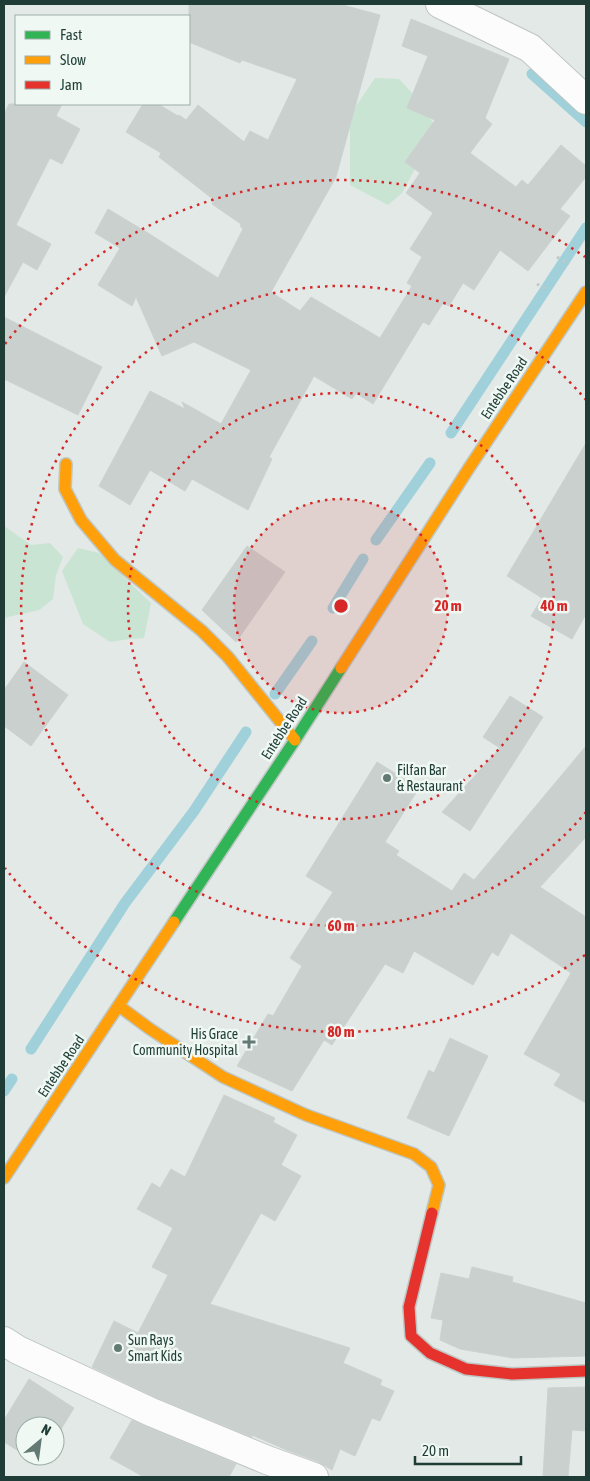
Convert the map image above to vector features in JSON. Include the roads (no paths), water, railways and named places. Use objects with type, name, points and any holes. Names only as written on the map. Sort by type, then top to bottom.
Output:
[{"type":"street","points":[[440,4],[530,48],[586,100]]},
{"type":"street","name":"Entebbe Road","points":[[4,1178],[295,740],[469,468],[586,292]]},
{"type":"street","points":[[66,464],[65,489],[81,520],[115,560],[202,631],[228,657],[295,740]]},
{"type":"street","points":[[119,1006],[223,1078],[306,1115],[414,1154],[431,1168],[440,1185],[409,1307],[411,1336],[430,1353],[466,1368],[512,1374],[586,1371]]},
{"type":"street","points":[[4,1341],[18,1350],[151,1412],[267,1460],[314,1477]]},
{"type":"waterway","points":[[532,74],[586,122]]},
{"type":"waterway","points":[[451,433],[586,228]]},
{"type":"waterway","points":[[376,540],[430,463]]},
{"type":"waterway","points":[[333,608],[363,559]]},
{"type":"waterway","points":[[275,694],[312,641]]},
{"type":"waterway","points":[[31,1049],[125,903],[194,811],[246,732]]},
{"type":"waterway","points":[[4,1091],[12,1079]]},
{"type":"place","name":"Filfan Bar & Restaurant","points":[[387,778]]},
{"type":"place","name":"His Grace Community Hospital","points":[[249,1042]]},
{"type":"place","name":"Sun Rays Smart Kids","points":[[118,1348]]}]
